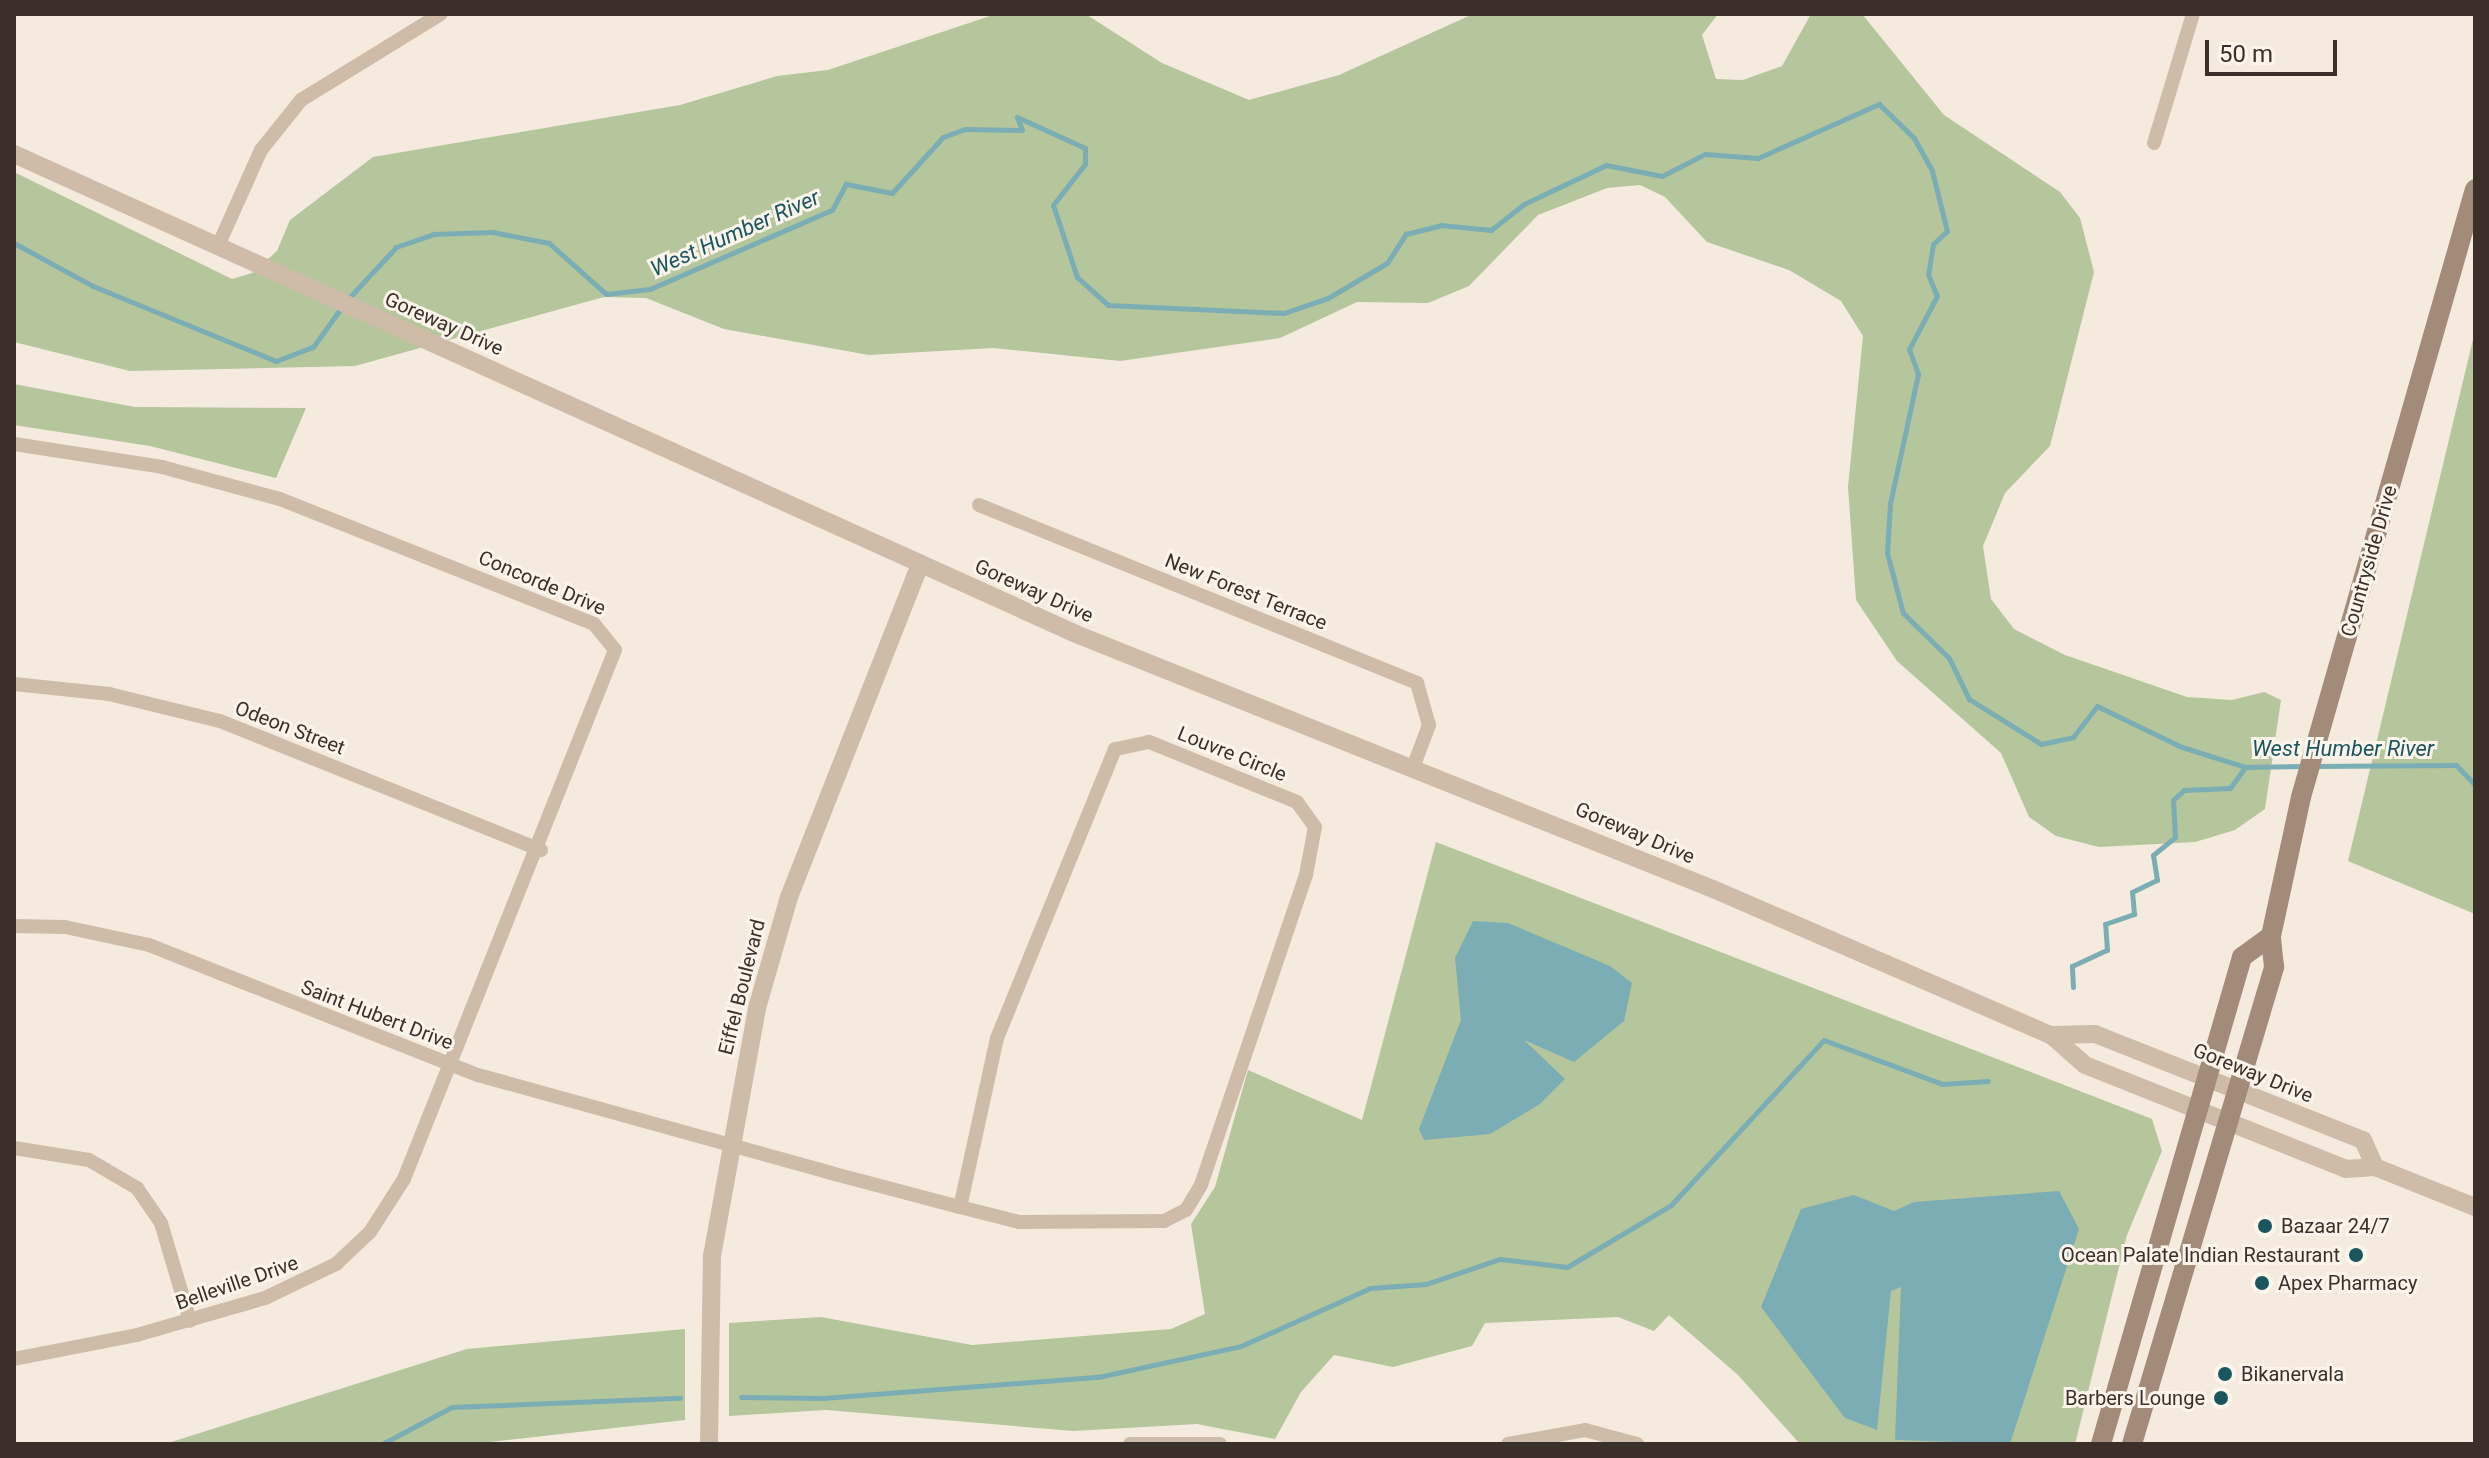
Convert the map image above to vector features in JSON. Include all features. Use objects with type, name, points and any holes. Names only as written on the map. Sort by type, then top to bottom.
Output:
[{"type":"main road","name":"Countryside Drive","points":[[2132,1444],[2274,967],[2271,936],[2301,797],[2475,189]]},
{"type":"main road","points":[[2101,1444],[2242,957],[2271,936]]},
{"type":"street","points":[[218,246],[261,150],[301,100],[441,14]]},
{"type":"street","points":[[2154,143],[2193,14]]},
{"type":"street","name":"Goreway Drive","points":[[14,154],[1076,634],[1414,765],[2051,1035],[2085,1065],[2346,1169],[2375,1167],[2475,1207]]},
{"type":"street","name":"Concorde Drive","points":[[14,444],[162,467],[280,499],[603,629],[613,640],[614,663],[541,850],[449,1065]]},
{"type":"street","name":"New Forest Terrace","points":[[979,505],[1417,683],[1429,725],[1414,765]]},
{"type":"street","name":"Eiffel Boulevard","points":[[709,1444],[707,1370],[728,1143],[781,920],[920,564]]},
{"type":"street","name":"Odeon Street","points":[[14,684],[109,694],[220,721],[541,850]]},
{"type":"street","name":"Louvre Circle","points":[[728,1143],[960,1207],[1071,1227],[1164,1221],[1186,1210],[1312,853],[1315,827],[1297,802],[1149,742],[1115,749],[997,1038],[960,1207]]},
{"type":"street","name":"Saint Hubert Drive","points":[[14,926],[65,927],[149,945],[449,1065],[728,1143]]},
{"type":"street","name":"Goreway Drive","points":[[2051,1035],[2095,1034],[2363,1140],[2375,1167]]},
{"type":"street","name":"Belleville Drive","points":[[14,1359],[190,1321],[308,1281],[355,1249],[404,1179],[449,1065]]},
{"type":"street","points":[[14,1148],[89,1160],[137,1188],[161,1223],[190,1321]]},
{"type":"street","points":[[1508,1444],[1585,1430],[1637,1444]]},
{"type":"street","points":[[1130,1444],[1220,1444]]},
{"type":"green space","points":[[996,14],[1087,15],[1162,63],[1249,100],[1339,75],[1473,14],[1718,14],[1702,35],[1716,79],[1743,80],[1782,66],[1811,14],[1862,14],[1944,115],[2060,192],[2080,218],[2094,272],[2050,446],[2005,493],[1983,546],[1991,599],[2014,629],[2065,655],[2187,697],[2232,700],[2264,692],[2281,700],[2265,809],[2235,830],[2195,842],[2099,847],[2056,836],[2029,817],[2001,753],[1897,661],[1856,600],[1848,487],[1863,336],[1841,301],[1789,270],[1707,242],[1665,197],[1640,185],[1607,188],[1538,215],[1469,286],[1428,303],[1357,302],[1280,338],[1120,361],[993,348],[869,355],[724,329],[646,298],[604,297],[355,366],[130,371],[14,342],[14,172],[232,279],[252,273],[277,251],[290,220],[373,157],[680,105],[777,76],[828,70]]},
{"type":"green space","points":[[2475,331],[2475,914],[2348,861]]},
{"type":"green space","points":[[14,384],[135,407],[306,408],[276,478],[150,446],[14,425]]},
{"type":"green space","points":[[1436,842],[2152,1119],[2162,1151],[2127,1235],[2075,1444],[1800,1444],[1738,1375],[1669,1315],[1654,1331],[1618,1317],[1485,1323],[1472,1346],[1393,1367],[1334,1355],[1301,1392],[1275,1439],[1197,1424],[1073,1431],[826,1410],[729,1416],[729,1323],[821,1317],[972,1345],[1171,1329],[1205,1314],[1191,1224],[1215,1187],[1248,1070],[1362,1120]]},
{"type":"green space","points":[[685,1329],[685,1420],[472,1444],[165,1444],[467,1349]]},
{"type":"water","points":[[1473,921],[1508,923],[1610,966],[1632,983],[1624,1021],[1574,1062],[1524,1040],[1565,1079],[1540,1104],[1490,1134],[1424,1140],[1419,1129],[1461,1020],[1455,958]]},
{"type":"water","points":[[2059,1191],[2079,1229],[2010,1444],[1895,1440],[1901,1287],[1891,1291],[1877,1430],[1845,1418],[1761,1307],[1801,1209],[1854,1195],[1894,1211],[1914,1202]]},
{"type":"waterway","name":"West Humber River","points":[[347,300],[396,247],[433,234],[492,232],[549,243],[606,294],[650,289],[832,210],[846,184],[892,193],[943,137],[965,129],[1022,130],[1017,117],[1085,148],[1085,164],[1053,205],[1077,277],[1108,305],[1284,313],[1328,298],[1387,263],[1406,234],[1441,225],[1491,230],[1524,204],[1606,165],[1662,176],[1705,154],[1758,158],[1879,104],[1914,138],[1932,171],[1947,231],[1933,244],[1928,274],[1937,296],[1909,349],[1918,374],[1890,504],[1887,553],[1903,613],[1949,658],[1969,699],[2041,744],[2073,737],[2097,706],[2182,747],[2245,767],[2306,766]]},
{"type":"waterway","name":"West Humber River","points":[[14,243],[93,286],[276,361],[313,347],[341,308]]},
{"type":"waterway","name":"West Humber River","points":[[2316,766],[2456,765],[2475,785]]},
{"type":"waterway","points":[[2073,987],[2072,966],[2107,950],[2105,924],[2134,914],[2132,892],[2157,880],[2153,855],[2175,837],[2173,800],[2184,790],[2230,788],[2245,767]]},
{"type":"waterway","points":[[741,1397],[823,1398],[1098,1377],[1241,1346],[1370,1288],[1426,1284],[1500,1259],[1567,1267],[1671,1205],[1824,1040],[1942,1084],[1988,1081]]},
{"type":"waterway","points":[[382,1444],[452,1407],[680,1398]]},
{"type":"place","name":"Bazaar 24/7","points":[[2265,1226]]},
{"type":"place","name":"Ocean Palate Indian Restaurant","points":[[2356,1255]]},
{"type":"place","name":"Apex Pharmacy","points":[[2262,1283]]},
{"type":"place","name":"Bikanervala","points":[[2225,1374]]},
{"type":"place","name":"Barbers Lounge","points":[[2221,1398]]}]
